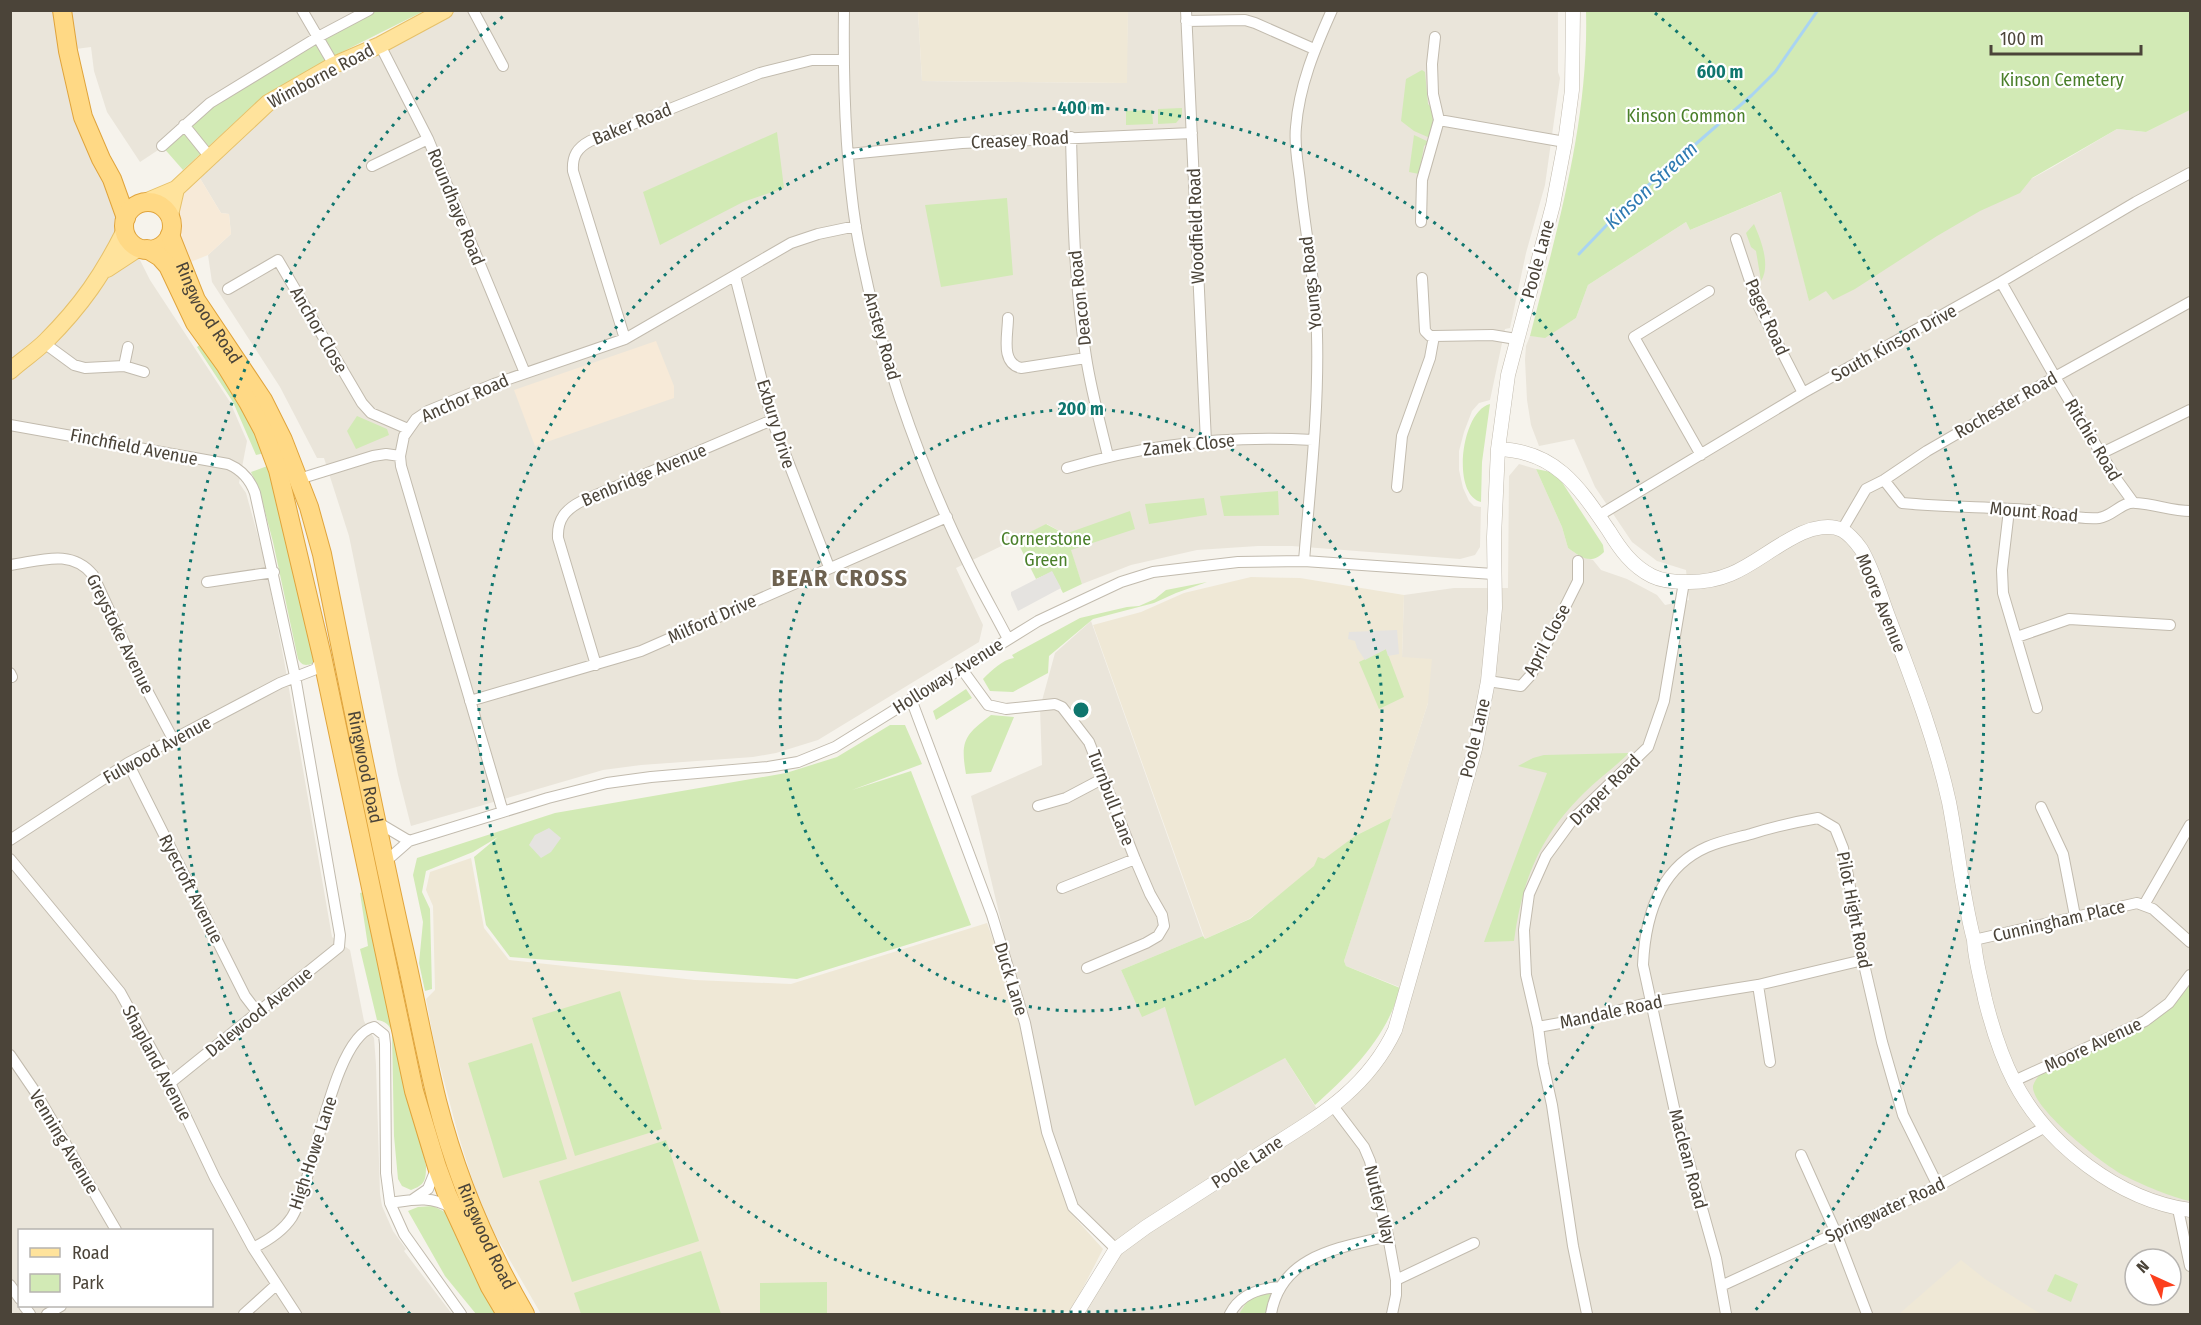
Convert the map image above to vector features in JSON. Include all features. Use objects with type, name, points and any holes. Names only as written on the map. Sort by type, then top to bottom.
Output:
[{"type":"highway","points":[[62,10],[68,51],[83,117],[112,178],[132,244],[143,249],[161,246],[170,235],[172,224],[170,216],[162,206],[142,203],[112,178]]},
{"type":"highway","points":[[125,224],[133,207],[142,203]]},
{"type":"highway","name":"Ringwood Road","points":[[170,235],[196,300],[263,400],[284,440],[309,507],[322,554],[385,862],[438,1102],[459,1172],[482,1233],[498,1268],[525,1314]]},
{"type":"highway","name":"Ringwood Road","points":[[143,249],[160,257],[168,266],[195,323],[226,366],[263,430],[278,470],[288,504],[322,656],[414,1091],[436,1167],[454,1211],[490,1287],[506,1314]]},
{"type":"main road","name":"Wimborne Road","points":[[142,203],[176,189],[263,106],[334,65],[380,45],[445,10]]},
{"type":"main road","points":[[170,216],[176,189]]},
{"type":"main road","points":[[12,367],[44,343],[78,307],[104,271],[125,224]]},
{"type":"main road","points":[[104,271],[143,249]]},
{"type":"street","points":[[302,10],[334,65]]},
{"type":"street","name":"Wimborne Road","points":[[162,146],[210,103],[318,37],[369,10]]},
{"type":"street","points":[[473,10],[503,66]]},
{"type":"street","name":"Anstey Road","points":[[844,10],[843,60],[849,154],[856,226],[867,281],[899,394],[947,517],[1008,639]]},
{"type":"street","name":"Youngs Road","points":[[1304,561],[1317,363],[1316,305],[1302,204],[1295,128],[1300,98],[1314,49],[1332,10]]},
{"type":"street","name":"Poole Lane","points":[[1076,1314],[1116,1249],[1146,1227],[1333,1106],[1364,1079],[1389,1043],[1395,1030],[1475,749],[1488,681],[1495,608],[1493,574],[1498,449],[1508,375],[1553,205],[1565,141],[1572,90],[1573,10]]},
{"type":"street","points":[[1186,16],[1255,23],[1314,49]]},
{"type":"street","name":"Woodfield Road","points":[[1186,16],[1206,442]]},
{"type":"street","points":[[1421,222],[1422,180],[1439,120],[1433,94],[1432,64],[1435,37]]},
{"type":"street","name":"Roundhaye Road","points":[[380,45],[428,139],[525,373]]},
{"type":"street","name":"Baker Road","points":[[625,339],[573,171],[574,156],[578,149],[603,136],[760,73],[812,60],[843,60]]},
{"type":"street","points":[[1439,120],[1565,141]]},
{"type":"street","points":[[184,125],[209,156]]},
{"type":"street","name":"Creasey Road","points":[[849,154],[962,143],[1192,133]]},
{"type":"street","name":"Deacon Road","points":[[1071,138],[1074,246],[1086,358],[1108,456]]},
{"type":"street","points":[[372,166],[428,139]]},
{"type":"street","name":"South Kinson Drive","points":[[1598,516],[1803,393],[2190,173]]},
{"type":"street","name":"Anchor Road","points":[[503,812],[401,466],[400,456],[404,436],[408,429],[416,419],[428,411],[456,398],[625,339],[791,243],[818,234],[856,226]]},
{"type":"street","name":"Paget Road","points":[[1736,239],[1758,305],[1803,393]]},
{"type":"street","name":"Anchor Close","points":[[228,289],[278,260],[362,403],[371,413],[408,429]]},
{"type":"street","name":"Exbury Drive","points":[[735,276],[772,420],[829,567]]},
{"type":"street","points":[[1422,278],[1425,330],[1430,336],[1492,335],[1516,339]]},
{"type":"street","name":"Ritchie Road","points":[[2001,282],[2055,377],[2117,480],[2133,502]]},
{"type":"street","points":[[1701,455],[1634,337],[1709,291]]},
{"type":"street","name":"Rochester Road","points":[[1842,530],[1866,489],[2055,377],[2190,302]]},
{"type":"street","points":[[1008,318],[1008,357],[1014,366],[1021,368],[1086,358]]},
{"type":"street","points":[[1397,487],[1401,436],[1430,358],[1434,336]]},
{"type":"street","points":[[44,343],[74,365],[85,368],[124,366],[144,372]]},
{"type":"street","points":[[124,366],[128,347]]},
{"type":"street","points":[[2102,453],[2190,410]]},
{"type":"street","name":"Benbridge Avenue","points":[[596,665],[558,538],[558,528],[565,513],[582,501],[772,420]]},
{"type":"street","name":"Finchfield Avenue","points":[[10,425],[228,464],[237,468],[251,483],[274,572]]},
{"type":"street","name":"Zamek Close","points":[[1066,468],[1108,456],[1149,448],[1269,437],[1313,440]]},
{"type":"street","points":[[1498,449],[1524,451],[1546,460],[1566,476],[1598,516],[1621,551],[1636,566],[1653,577],[1684,582],[1707,582],[1726,577],[1803,532],[1832,527],[1842,530]]},
{"type":"street","points":[[299,478],[374,456],[386,454],[400,456]]},
{"type":"street","name":"Mount Road","points":[[1884,480],[1902,503],[1945,507],[2099,518],[2133,502]]},
{"type":"street","points":[[2133,502],[2178,511],[2190,511]]},
{"type":"street","points":[[2009,510],[2002,570],[2003,593],[2037,708]]},
{"type":"street","name":"Milford Drive","points":[[470,701],[641,651],[947,517]]},
{"type":"street","name":"Moore Avenue","points":[[1842,530],[1861,550],[1916,690],[1948,800],[1974,940],[1974,955],[1989,1015],[2014,1081],[2046,1127],[2078,1157],[2108,1178],[2156,1202],[2184,1210]]},
{"type":"street","name":"Greystoke Avenue","points":[[10,565],[68,558],[86,566],[93,575],[141,679],[173,739]]},
{"type":"street","name":"Holloway Avenue","points":[[385,862],[409,841],[607,783],[798,762],[835,747],[1008,639],[1093,594],[1153,572],[1238,562],[1304,561],[1493,574]]},
{"type":"street","name":"April Close","points":[[1488,681],[1521,686],[1531,675],[1578,581],[1578,561]]},
{"type":"street","points":[[213,578],[274,572],[295,676]]},
{"type":"street","name":"Draper Road","points":[[1538,1027],[1526,975],[1524,930],[1529,894],[1546,856],[1573,819],[1648,747],[1664,701],[1684,582]]},
{"type":"street","points":[[2017,637],[2069,619],[2170,625]]},
{"type":"street","points":[[309,672],[316,669],[322,656]]},
{"type":"street","name":"Turnbull Lane","points":[[961,668],[988,705],[1006,710],[1041,704],[1062,706],[1089,742],[1100,767],[1102,779],[1150,894],[1162,915],[1164,926],[1158,936],[1146,943],[1087,968]]},
{"type":"street","points":[[309,672],[322,677],[327,684]]},
{"type":"street","name":"Fulwood Avenue","points":[[10,840],[128,764],[295,676],[309,672]]},
{"type":"street","name":"Dalewood Avenue","points":[[170,1083],[339,947],[340,935],[295,676]]},
{"type":"street","name":"Duck Lane","points":[[911,699],[994,921],[1025,1023],[1047,1132],[1073,1207],[1116,1249]]},
{"type":"street","name":"Ryecroft Avenue","points":[[128,764],[245,996],[258,1013]]},
{"type":"street","points":[[1038,806],[1066,798],[1102,779]]},
{"type":"street","points":[[2041,807],[2063,854],[2074,916]]},
{"type":"street","name":"Pilot Hight Road","points":[[1651,1002],[1643,965],[1644,942],[1650,911],[1677,868],[1705,848],[1791,822],[1818,818],[1834,828],[1843,848],[1863,960],[1882,1042],[1903,1115],[1938,1186]]},
{"type":"street","points":[[377,822],[409,841]]},
{"type":"street","points":[[2190,825],[2144,905],[2161,915],[2190,942]]},
{"type":"street","name":"Shapland Avenue","points":[[10,859],[120,992],[170,1083],[215,1178],[253,1248],[296,1314]]},
{"type":"street","points":[[1062,888],[1135,859]]},
{"type":"street","name":"Cunningham Place","points":[[1974,940],[2074,916],[2129,905],[2144,905]]},
{"type":"street","name":"Mandale Road","points":[[1587,1314],[1573,1246],[1552,1105],[1542,1064],[1538,1027],[1593,1017],[1651,1002],[1758,985],[1863,960]]},
{"type":"street","name":"Moore Avenue","points":[[2014,1081],[2145,1021],[2169,1003],[2190,975]]},
{"type":"street","points":[[1758,985],[1770,1062]]},
{"type":"street","name":"Maclean Road","points":[[1651,1002],[1675,1112],[1716,1258],[1726,1314]]},
{"type":"street","name":"High Howe Lane","points":[[253,1248],[283,1228],[296,1209],[318,1135],[349,1050],[362,1033],[370,1027],[379,1029],[384,1035],[386,1173],[390,1203]]},
{"type":"street","name":"Venning Avenue","points":[[10,1055],[36,1094],[115,1229]]},
{"type":"street","name":"Nutley Way","points":[[1333,1106],[1351,1128],[1367,1154],[1376,1184],[1396,1280],[1392,1314]]},
{"type":"street","name":"Springwater Road","points":[[1721,1286],[1938,1186],[2046,1127]]},
{"type":"street","points":[[1801,1155],[1836,1233],[1867,1314]]},
{"type":"street","name":"Ringwood Road","points":[[411,1200],[428,1189],[436,1167]]},
{"type":"street","name":"Ringwood Road","points":[[390,1203],[430,1199],[442,1202],[454,1211]]},
{"type":"street","points":[[390,1203],[404,1234],[461,1314]]},
{"type":"street","points":[[2184,1210],[2190,1266]]},
{"type":"street","points":[[1271,1314],[1281,1287],[1289,1275],[1314,1257],[1342,1247],[1388,1236]]},
{"type":"street","points":[[1396,1280],[1474,1243]]},
{"type":"street","points":[[244,1314],[276,1285]]},
{"type":"street","points":[[1230,1314],[1240,1300],[1253,1292],[1263,1288],[1281,1287]]},
{"type":"shaded area","points":[[10,11],[369,11],[140,162],[107,112],[94,71],[91,47],[68,50],[125,230],[150,280],[230,402],[247,441],[239,483],[246,493],[264,558],[332,937],[350,950],[364,1021],[374,1038],[382,1206],[393,1231],[406,1249],[404,1251],[452,1314],[11,1314]]},
{"type":"shaded area","points":[[448,11],[918,11],[922,81],[1126,83],[1128,11],[1558,11],[1558,72],[1560,78],[1545,185],[1526,253],[1510,328],[1505,329],[1490,400],[1479,403],[1472,411],[1459,451],[1459,470],[1463,488],[1469,501],[1474,506],[1481,507],[1480,547],[1475,555],[1460,559],[1292,546],[1197,550],[1131,565],[1082,584],[1065,534],[1047,524],[956,568],[983,625],[979,642],[818,740],[776,753],[753,757],[603,770],[411,826],[398,775],[349,536],[324,458],[317,458],[280,387],[212,282],[208,255],[231,234],[229,214],[221,213],[195,170],[292,88]]},
{"type":"shaded area","points":[[918,11],[1128,11],[1127,83],[922,81]]},
{"type":"shaded area","points":[[2190,110],[2190,1314],[1076,1314],[1116,1249],[1073,1207],[1047,1132],[1027,1030],[971,796],[1042,765],[1040,708],[1055,653],[1091,621],[1203,936],[1121,970],[1142,1016],[1165,1007],[1285,1058],[1320,1114],[1389,1043],[1407,990],[1346,966],[1344,961],[1428,703],[1402,657],[1404,595],[1454,588],[1508,588],[1509,476],[1519,464],[1536,469],[1562,527],[1568,548],[1578,555],[1593,560],[1601,570],[1627,579],[1657,595],[1665,605],[1689,600],[1686,570],[1657,561],[1632,542],[1595,487],[1574,439],[1539,446],[1531,425],[1527,400],[1525,360],[1526,346],[1530,336],[1545,337],[1576,318],[1588,285],[1686,222],[1690,230],[1782,192],[1809,300],[2053,167],[2117,129],[2146,132]]},
{"type":"shaded area","points":[[195,170],[221,213],[229,214],[231,234],[208,255],[183,265],[171,219],[176,189]]},
{"type":"shaded area","points":[[656,341],[674,386],[674,398],[535,446],[514,390]]},
{"type":"shaded area","points":[[1052,571],[1061,588],[1018,611],[1011,592]]},
{"type":"shaded area","points":[[1251,577],[1300,578],[1404,595],[1402,657],[1432,659],[1428,703],[1391,818],[1355,836],[1249,919],[1205,939],[1093,625],[1141,612],[1184,593]]},
{"type":"shaded area","points":[[1397,630],[1399,654],[1388,656],[1386,649],[1365,660],[1355,641],[1348,639],[1349,632]]},
{"type":"shaded area","points":[[549,828],[561,838],[551,852],[541,858],[529,845],[535,835]]},
{"type":"shaded area","points":[[471,858],[484,928],[509,960],[695,980],[791,984],[987,923],[1020,1027],[1047,1146],[1068,1210],[1103,1249],[1071,1311],[1049,1314],[541,1314],[489,1224],[473,1182],[435,1047],[426,999],[435,990],[433,906],[426,890],[430,872]]},
{"type":"shaded area","points":[[1961,1260],[1985,1279],[2041,1314],[1899,1314]]},
{"type":"green space","points":[[369,11],[424,11],[330,58],[247,111],[183,170],[162,146],[184,125]]},
{"type":"green space","name":"Kinson Common","points":[[1586,11],[2190,11],[2190,110],[2146,132],[2117,129],[2032,178],[2020,193],[1980,211],[1855,289],[1833,300],[1826,291],[1809,301],[1781,192],[1690,230],[1686,222],[1588,285],[1576,318],[1545,338],[1530,336],[1577,134],[1586,52]]},
{"type":"green space","points":[[1422,70],[1425,72],[1428,104],[1431,107],[1433,120],[1430,138],[1414,131],[1401,121],[1406,79]]},
{"type":"green space","points":[[1182,108],[1182,116],[1176,123],[1158,124],[1158,109]]},
{"type":"green space","points":[[1152,110],[1153,124],[1126,125],[1126,111]]},
{"type":"green space","points":[[777,132],[784,188],[743,202],[660,245],[643,192]]},
{"type":"green space","points":[[1414,135],[1429,142],[1424,146],[1419,174],[1409,172]]},
{"type":"green space","points":[[1007,198],[1013,275],[941,287],[925,205]]},
{"type":"green space","points":[[1754,224],[1765,260],[1764,275],[1761,281],[1756,251],[1751,247],[1746,233]]},
{"type":"green space","points":[[201,344],[232,388],[265,453],[256,455],[233,402],[197,347]]},
{"type":"green space","points":[[1490,404],[1482,462],[1481,502],[1472,496],[1466,485],[1463,453],[1472,421],[1480,410]]},
{"type":"green space","points":[[357,416],[387,429],[389,435],[356,449],[347,431]]},
{"type":"green space","points":[[270,465],[315,660],[309,665],[304,665],[298,659],[273,542],[259,489],[251,472]]},
{"type":"green space","points":[[1536,469],[1556,473],[1603,545],[1604,552],[1599,556],[1586,559],[1568,548],[1562,527]]},
{"type":"green space","points":[[1278,491],[1279,515],[1224,516],[1220,496]]},
{"type":"green space","points":[[1204,498],[1207,515],[1149,524],[1145,504]]},
{"type":"green space","name":"Cornerstone Green","points":[[1130,511],[1135,529],[1071,550],[1082,584],[1063,593],[1052,572],[1036,579],[1016,539],[1046,524],[1065,534]]},
{"type":"green space","points":[[1207,582],[1154,603],[1093,619],[1049,656],[1048,673],[1013,692],[990,691],[983,679],[1001,663],[1014,658],[1012,655],[1080,618],[1139,606],[1155,599],[1166,590]]},
{"type":"green space","points":[[1386,649],[1404,697],[1379,709],[1359,662]]},
{"type":"green space","points":[[966,689],[972,698],[936,720],[933,711]]},
{"type":"green space","points":[[991,715],[1014,717],[991,772],[966,774],[964,746],[966,739]]},
{"type":"green space","points":[[890,725],[905,725],[922,764],[852,790],[911,771],[971,925],[797,979],[510,957],[486,925],[474,857],[498,837],[473,852],[426,871],[422,892],[430,909],[432,989],[425,991],[419,963],[423,922],[413,875],[417,858],[555,813],[786,773],[837,757]]},
{"type":"green space","points":[[1629,753],[1569,809],[1545,843],[1528,879],[1514,941],[1484,942],[1547,773],[1518,766],[1544,755]]},
{"type":"green space","points":[[1391,818],[1344,961],[1346,966],[1400,988],[1387,1022],[1377,1038],[1355,1067],[1315,1105],[1285,1058],[1195,1106],[1165,1007],[1142,1017],[1121,970],[1203,936],[1205,939],[1250,919],[1314,866],[1318,857],[1324,859],[1355,836]]},
{"type":"green space","points":[[364,892],[426,1166],[424,1181],[411,1190],[402,1186],[398,1179],[394,1136],[392,1032],[386,1023],[377,1020],[360,949],[368,946],[360,893]]},
{"type":"green space","points":[[2190,975],[2190,1201],[2139,1183],[2102,1161],[2056,1122],[2036,1096],[2033,1086],[2040,1074],[2145,1021]]},
{"type":"green space","points":[[620,991],[662,1129],[575,1156],[532,1018]]},
{"type":"green space","points":[[532,1043],[567,1159],[503,1178],[468,1063]]},
{"type":"green space","points":[[666,1140],[699,1241],[572,1282],[539,1181]]},
{"type":"green space","points":[[433,1206],[445,1212],[500,1314],[476,1314],[445,1276],[408,1211],[418,1207]]},
{"type":"green space","points":[[701,1251],[721,1314],[581,1314],[574,1293]]},
{"type":"green space","points":[[2055,1274],[2078,1284],[2071,1302],[2047,1291]]},
{"type":"green space","points":[[827,1282],[827,1314],[760,1314],[760,1283]]},
{"type":"green space","points":[[1271,1292],[1266,1314],[1239,1314],[1248,1300]]},
{"type":"waterway","name":"Kinson Stream","points":[[1579,254],[1628,203],[1752,95],[1775,72],[1818,10]]},
{"type":"district","name":"BEAR CROSS","points":[[840,578]]},
{"type":"park label","name":"Kinson Cemetery","points":[[2062,80]]}]
